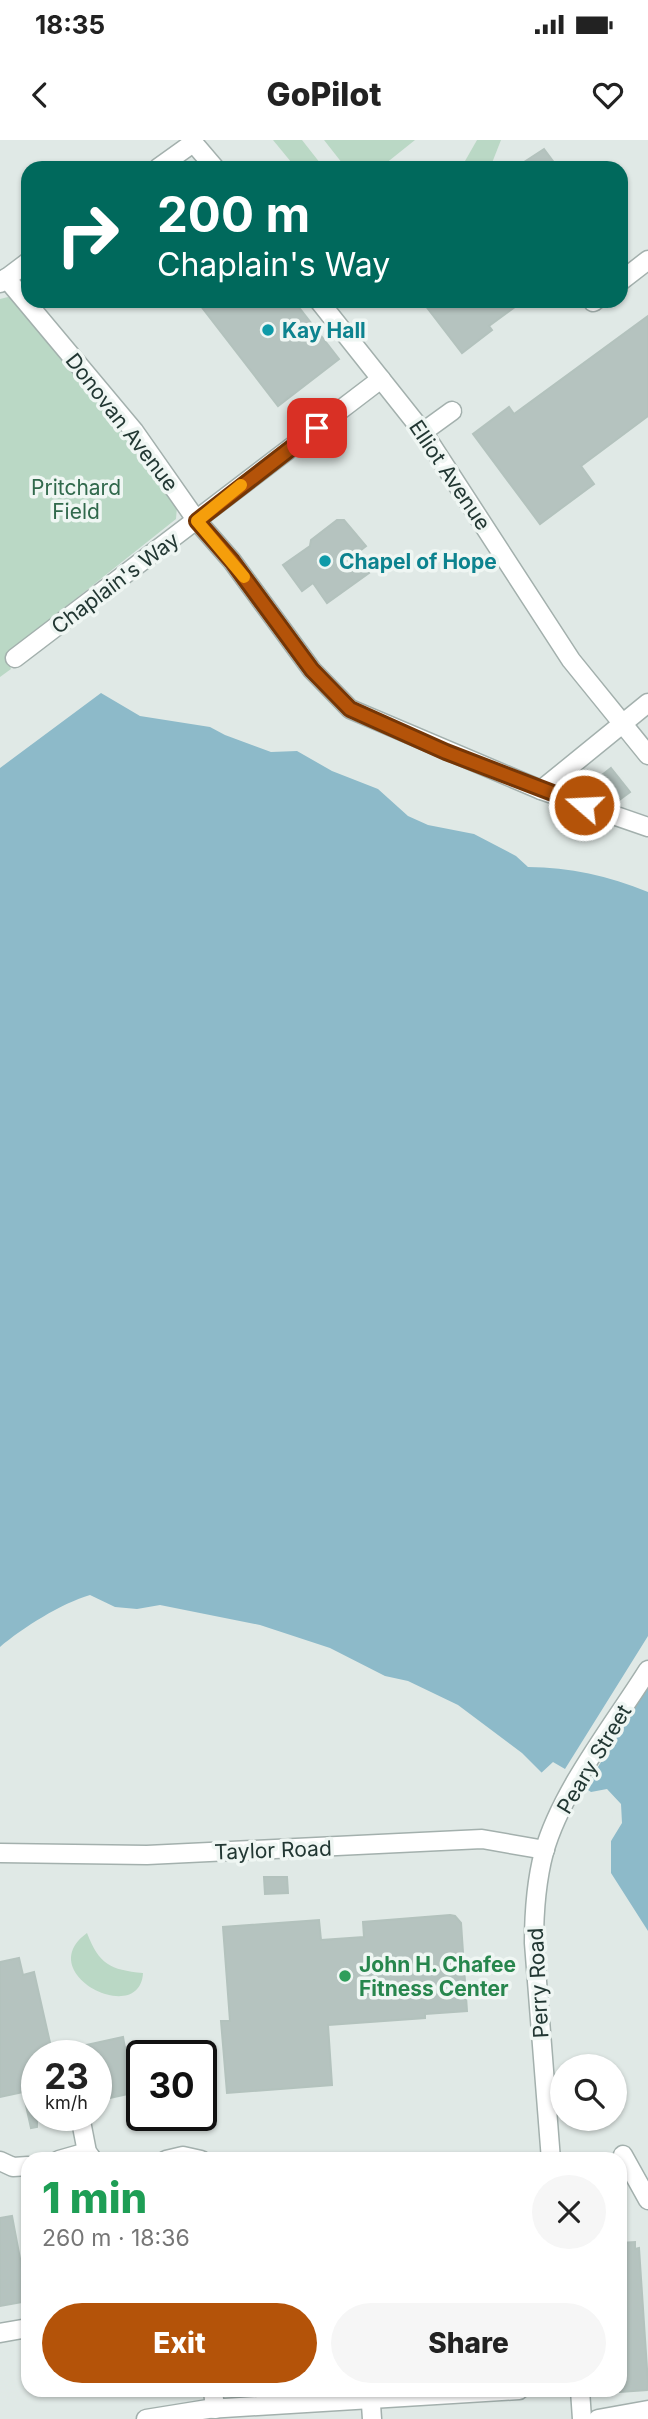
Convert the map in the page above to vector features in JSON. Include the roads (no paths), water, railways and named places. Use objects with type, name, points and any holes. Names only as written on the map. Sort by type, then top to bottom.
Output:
[{"type":"street","points":[[167,161],[192,141],[209,161]]},
{"type":"street","points":[[628,276],[648,260]]},
{"type":"street","points":[[3,280],[21,267]]},
{"type":"street","name":"Donovan Avenue","points":[[3,280],[21,301]]},
{"type":"street","name":"Donovan Avenue","points":[[27,308],[134,431],[197,521],[232,561],[312,670],[350,709],[541,790],[648,827]]},
{"type":"street","name":"Elliot Avenue","points":[[325,308],[423,432],[570,660],[648,755]]},
{"type":"street","name":"Chaplain's Way","points":[[15,657],[381,379]]},
{"type":"street","points":[[423,432],[452,411]]},
{"type":"street","points":[[541,790],[648,703]]},
{"type":"street","name":"Peary Street","points":[[545,1850],[570,1792],[648,1670]]},
{"type":"street","name":"Taylor Road","points":[[0,1853],[147,1855],[482,1839],[545,1850]]},
{"type":"street","name":"Perry Road","points":[[545,1850],[536,1891],[534,1943],[550,2152]]},
{"type":"street","points":[[84,2131],[89,2152]]},
{"type":"street","points":[[0,2161],[21,2166]]},
{"type":"street","points":[[627,2162],[648,2200]]},
{"type":"street","points":[[0,2333],[21,2329]]},
{"type":"street","points":[[151,2418],[212,2403],[317,2397]]},
{"type":"street","points":[[370,2397],[372,2419]]},
{"type":"street","points":[[580,2397],[582,2419]]},
{"type":"street","points":[[598,2419],[648,2410]]},
{"type":"water","points":[[101,693],[140,716],[210,727],[271,752],[297,751],[332,771],[378,789],[408,816],[428,825],[474,834],[516,856],[528,867],[589,874],[648,892],[648,1931],[611,1873],[611,1841],[617,1805],[610,1796],[594,1797],[557,1779],[550,1781],[522,1753],[458,1705],[408,1681],[385,1676],[330,1648],[260,1625],[160,1605],[137,1609],[115,1607],[90,1595],[43,1617],[0,1647],[0,768]]},
{"type":"place","name":"Kay Hall","points":[[268,330]]},
{"type":"place","name":"Chapel of Hope","points":[[325,561]]},
{"type":"place","name":"John H. Chafee Fitness Center","points":[[345,1976]]},
{"type":"park label","name":"Pritchard Field","points":[[76,499]]}]
